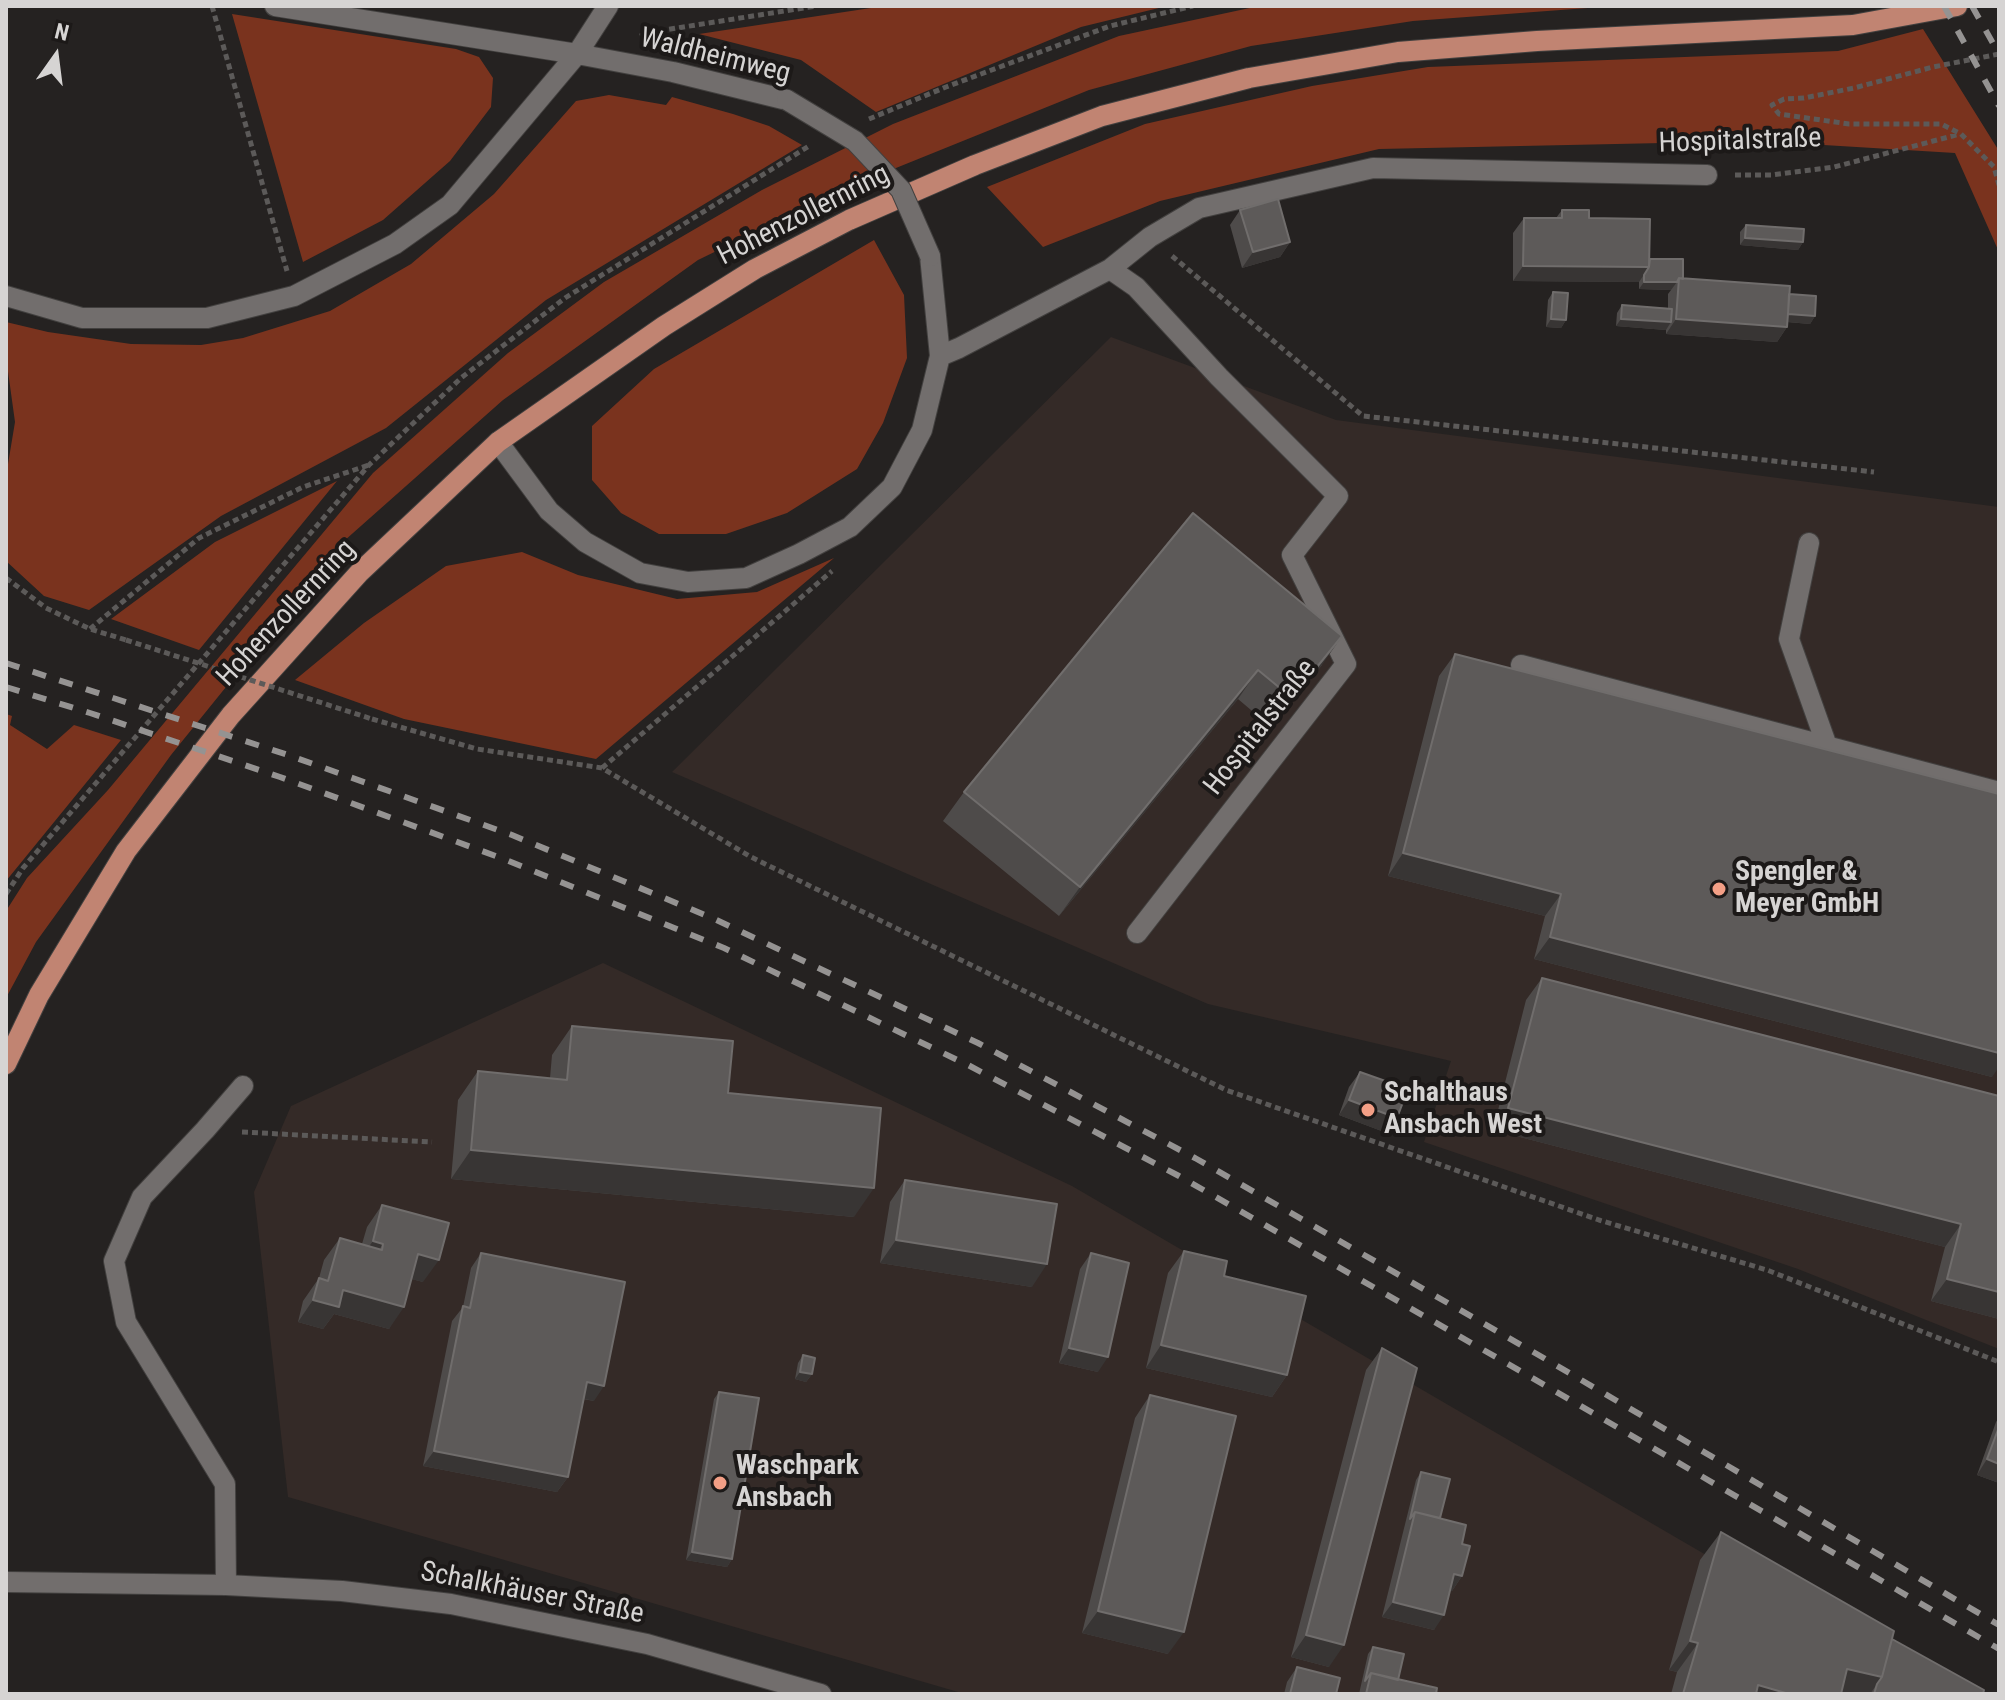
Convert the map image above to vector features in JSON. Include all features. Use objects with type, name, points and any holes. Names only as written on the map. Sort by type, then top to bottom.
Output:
[{"type":"main road","name":"Hohenzollernring","points":[[6,1064],[39,995],[126,851],[231,715],[359,573],[498,442],[664,326],[755,269],[863,214],[975,165],[1102,116],[1249,78],[1398,52],[1537,41],[1853,25],[1957,6]]},
{"type":"street","name":"Waldheimweg","points":[[275,6],[577,54],[673,72],[787,100],[855,141],[901,190],[930,256],[940,356],[922,430],[892,487],[850,527],[746,578],[688,582],[640,573],[585,542],[549,511],[498,442]]},
{"type":"street","points":[[6,296],[82,318],[207,318],[294,296],[395,244],[450,205],[577,54],[608,6]]},
{"type":"street","name":"Hospitalstraße","points":[[940,356],[1110,269],[1150,237],[1199,208],[1373,168],[1707,175]]},
{"type":"street","name":"Hospitalstraße","points":[[1110,269],[1136,287],[1219,377],[1338,496],[1292,555],[1346,664],[1137,933]]},
{"type":"street","points":[[1809,543],[1789,639],[1827,746]]},
{"type":"street","points":[[1521,665],[1999,792]]},
{"type":"street","points":[[226,1585],[225,1484],[126,1322],[114,1261],[142,1197],[243,1086]]},
{"type":"street","name":"Schalkhäuser Straße","points":[[6,1582],[226,1585],[342,1591],[451,1604],[647,1644],[821,1694]]},
{"type":"path","points":[[212,6],[294,296]]},
{"type":"path","points":[[637,36],[816,6]]},
{"type":"path","points":[[859,124],[946,87],[1110,26],[1193,6]]},
{"type":"path","name":"Hospitalstraße","points":[[1961,134],[1941,124],[1849,124],[1818,120],[1779,114],[1772,105],[1784,99],[1854,88],[1933,67],[1999,54]]},
{"type":"path","points":[[1961,134],[1994,167],[1999,185]]},
{"type":"path","name":"Hospitalstraße","points":[[1707,175],[1771,175],[1834,167],[1961,134]]},
{"type":"path","points":[[6,894],[23,868],[369,465],[461,378],[565,298],[815,142]]},
{"type":"path","points":[[1150,237],[1363,416],[1874,472]]},
{"type":"path","points":[[90,629],[199,538],[303,487],[369,465]]},
{"type":"path","points":[[602,768],[841,564]]},
{"type":"path","points":[[6,578],[46,608],[90,629],[372,719],[477,749],[602,768],[751,857],[1226,1090],[1599,1220],[1767,1270],[1999,1362]]},
{"type":"path","points":[[205,1130],[432,1142]]},
{"type":"shaded area","points":[[884,6],[1167,6],[1081,27],[876,112],[801,60],[699,34]]},
{"type":"shaded area","points":[[1259,6],[1668,6],[1601,7],[1413,21],[1251,46],[1089,90],[844,189],[698,260],[503,400],[344,541],[171,755],[36,942],[6,998],[6,911],[27,878],[108,790],[373,473],[508,353],[604,282],[762,190],[893,124],[1119,36]]},
{"type":"shaded area","points":[[232,14],[456,49],[479,57],[493,78],[491,107],[450,161],[383,220],[303,262]]},
{"type":"shaded area","points":[[1923,29],[1999,151],[1999,252],[1955,153],[1758,141],[1379,149],[1160,201],[1043,247],[987,187],[1145,124],[1312,86],[1428,67],[1838,51]]},
{"type":"shaded area","points":[[609,95],[666,105],[672,97],[769,126],[802,145],[546,300],[386,428],[221,516],[89,610],[44,596],[6,561],[6,476],[15,422],[6,357],[6,322],[48,332],[131,344],[201,345],[243,338],[330,311],[411,264],[494,194],[576,101]]},
{"type":"shaded area","points":[[874,240],[904,295],[907,358],[883,423],[857,469],[787,513],[726,534],[659,534],[621,513],[592,480],[592,426],[654,369]]},
{"type":"shaded area","points":[[1111,337],[1336,420],[1999,507],[1999,1349],[1798,1269],[1424,1142],[1451,1061],[1208,1004],[672,772]]},
{"type":"shaded area","points":[[337,481],[199,650],[111,619],[215,542]]},
{"type":"shaded area","points":[[522,552],[578,575],[677,599],[757,592],[834,558],[596,759],[404,719],[295,680],[364,623],[446,566]]},
{"type":"shaded area","points":[[6,714],[12,716],[10,725],[47,749],[74,725],[121,740],[6,881]]},
{"type":"shaded area","points":[[603,963],[1072,1186],[1945,1694],[965,1694],[288,1497],[254,1192],[291,1106]]},
{"type":"building","points":[[1278,199],[1290,242],[1253,252],[1240,210]]},
{"type":"building","points":[[1562,210],[1589,210],[1589,218],[1650,219],[1649,267],[1523,266],[1524,218],[1562,218]]},
{"type":"building","points":[[1746,225],[1804,229],[1803,242],[1745,238]]},
{"type":"building","points":[[1650,259],[1683,259],[1683,279],[1679,278],[1677,282],[1644,282]]},
{"type":"building","points":[[1679,278],[1790,286],[1787,327],[1676,319]]},
{"type":"building","points":[[1553,292],[1568,293],[1566,320],[1551,319]]},
{"type":"building","points":[[1789,294],[1816,296],[1815,316],[1788,314]]},
{"type":"building","points":[[1622,305],[1672,309],[1671,322],[1621,319]]},
{"type":"building","points":[[1193,513],[1342,636],[1292,698],[1258,670],[1080,887],[964,792]]},
{"type":"building","name":"Spengler & Meyer GmbH","points":[[1455,654],[1999,794],[1999,1053],[1550,937],[1561,894],[1403,853]]},
{"type":"building","points":[[1542,978],[1999,1096],[1999,1292],[1947,1279],[1961,1224],[1508,1108]]},
{"type":"building","points":[[572,1026],[733,1041],[728,1093],[881,1108],[874,1188],[471,1150],[478,1071],[567,1080]]},
{"type":"building","points":[[1360,1072],[1408,1089],[1397,1118],[1349,1100]]},
{"type":"building","points":[[905,1180],[1057,1204],[1047,1264],[896,1240]]},
{"type":"building","points":[[382,1205],[449,1223],[439,1260],[418,1254],[404,1307],[343,1290],[339,1307],[313,1300],[319,1278],[328,1281],[340,1238],[382,1250],[383,1244],[373,1241]]},
{"type":"building","points":[[1184,1251],[1227,1261],[1224,1276],[1306,1296],[1287,1375],[1161,1345]]},
{"type":"building","points":[[481,1253],[625,1282],[604,1386],[587,1382],[568,1477],[434,1451],[463,1306],[470,1308]]},
{"type":"building","points":[[1091,1253],[1129,1263],[1108,1357],[1069,1348]]},
{"type":"building","points":[[1382,1348],[1417,1368],[1344,1645],[1306,1635]]},
{"type":"building","points":[[803,1355],[815,1358],[812,1374],[800,1372]]},
{"type":"building","name":"Waschpark Ansbach","points":[[719,1392],[759,1398],[732,1559],[692,1552]]},
{"type":"building","points":[[1150,1395],[1236,1416],[1184,1632],[1098,1611]]},
{"type":"building","points":[[1999,1427],[1999,1464],[1987,1459]]},
{"type":"building","points":[[1421,1472],[1450,1479],[1440,1518],[1415,1512],[1410,1519]]},
{"type":"building","points":[[1415,1512],[1466,1525],[1462,1544],[1470,1546],[1462,1576],[1454,1574],[1444,1615],[1393,1602]]},
{"type":"building","points":[[1721,1532],[1894,1631],[1882,1677],[1847,1669],[1841,1694],[1789,1694],[1758,1685],[1756,1694],[1683,1694],[1698,1643],[1690,1641]]},
{"type":"building","points":[[1892,1639],[1984,1690],[1983,1694],[1874,1694]]},
{"type":"building","points":[[1373,1647],[1404,1654],[1398,1680],[1371,1673],[1365,1681]]},
{"type":"building","points":[[1297,1667],[1340,1678],[1336,1694],[1290,1694]]},
{"type":"building","points":[[1371,1673],[1437,1688],[1436,1694],[1366,1694]]},
{"type":"railway","points":[[1944,6],[1999,106]]},
{"type":"railway","points":[[1972,6],[1999,54]]},
{"type":"railway","points":[[6,663],[288,755],[512,835],[710,917],[978,1043],[1195,1158],[1999,1625]]},
{"type":"railway","points":[[6,687],[280,777],[501,858],[724,948],[968,1065],[1179,1176],[1999,1649]]},
{"type":"place","name":"Spengler & Meyer GmbH","points":[[1719,889]]},
{"type":"place","name":"Schalthaus Ansbach West","points":[[1368,1110]]},
{"type":"place","name":"Waschpark Ansbach","points":[[720,1483]]}]
